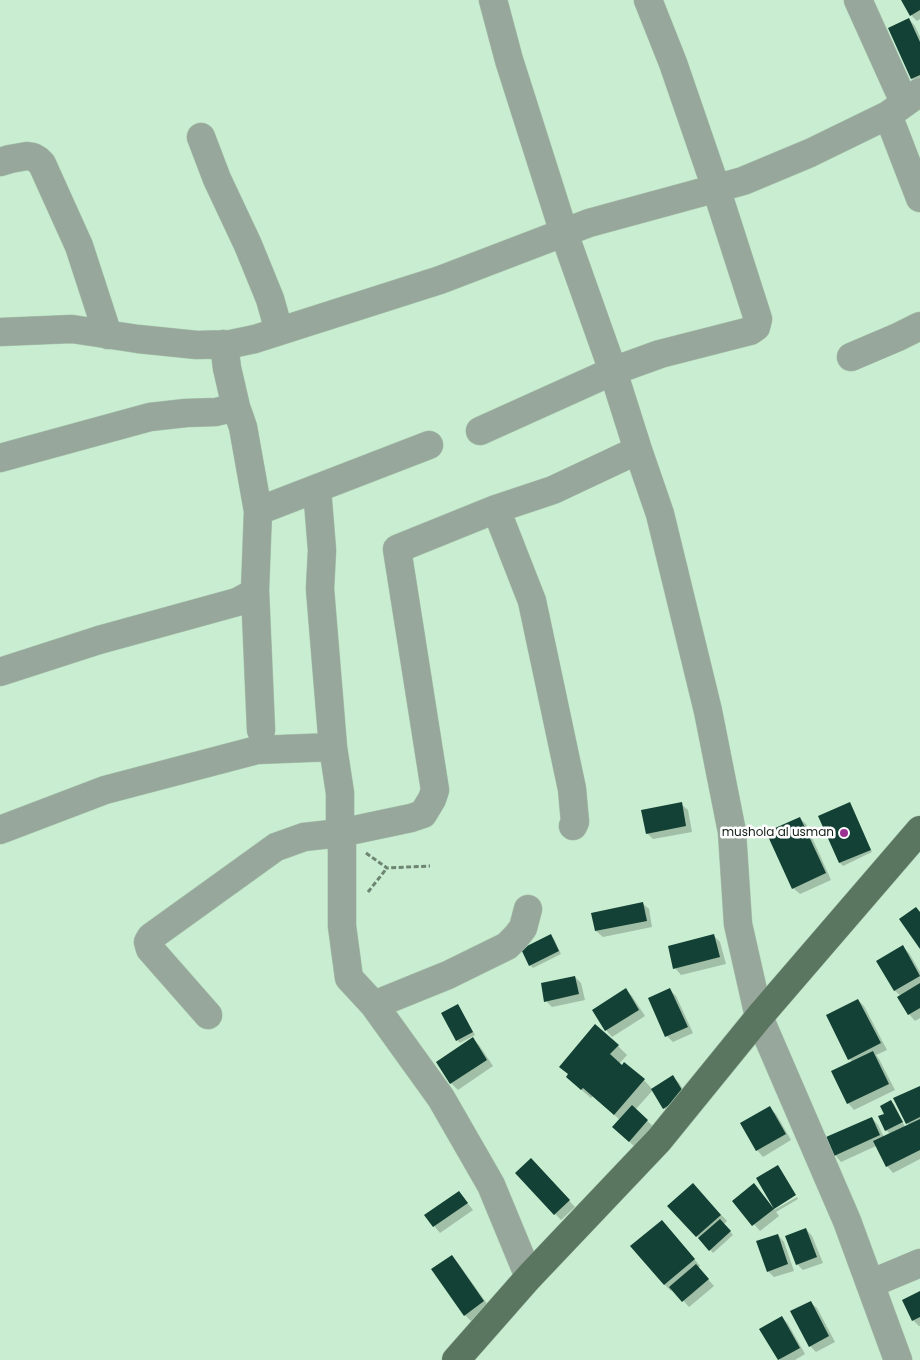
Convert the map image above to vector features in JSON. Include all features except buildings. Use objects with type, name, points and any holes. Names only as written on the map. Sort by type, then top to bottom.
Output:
[{"type":"main road","points":[[456,1360],[529,1277],[659,1140],[760,1017],[920,830]]},
{"type":"street","points":[[493,0],[509,60],[564,233],[614,371],[660,514],[708,711],[732,832],[738,924],[760,1017],[843,1212],[898,1360]]},
{"type":"street","points":[[480,431],[614,371],[660,354],[750,331],[756,327],[758,319],[716,188],[673,63],[648,0]]},
{"type":"street","points":[[858,0],[904,103],[920,198]]},
{"type":"street","points":[[0,332],[72,329],[197,345],[231,344],[255,339],[440,280],[589,223],[743,181],[810,152],[904,103]]},
{"type":"street","points":[[201,137],[217,179],[248,245],[270,299],[279,331]]},
{"type":"street","points":[[0,162],[27,156],[33,157],[42,164],[79,246],[108,335]]},
{"type":"street","points":[[851,357],[920,326]]},
{"type":"street","points":[[224,344],[227,368],[236,407],[243,427],[258,511],[255,590],[261,730]]},
{"type":"street","points":[[0,458],[150,418],[216,412],[236,407]]},
{"type":"street","points":[[258,511],[429,445]]},
{"type":"street","points":[[208,1015],[150,949],[148,942],[151,936],[276,847],[304,837],[341,840],[423,814],[432,799],[435,790],[397,549],[496,509],[553,490],[638,450]]},
{"type":"street","points":[[317,489],[322,550],[320,589],[333,747],[340,793],[342,926],[349,978],[374,1005],[441,1098],[491,1185],[529,1277]]},
{"type":"street","points":[[496,509],[532,601],[572,789],[575,822],[573,826]]},
{"type":"street","points":[[0,672],[99,640],[237,602],[255,590]]},
{"type":"street","points":[[0,830],[105,790],[257,750],[333,747]]},
{"type":"street","points":[[374,1005],[448,975],[507,946],[523,928],[528,909]]},
{"type":"street","points":[[870,1284],[920,1263]]},
{"type":"path","points":[[341,840],[364,852],[387,868],[430,866]]},
{"type":"place","name":"mushola al usman","points":[[844,833]]}]
